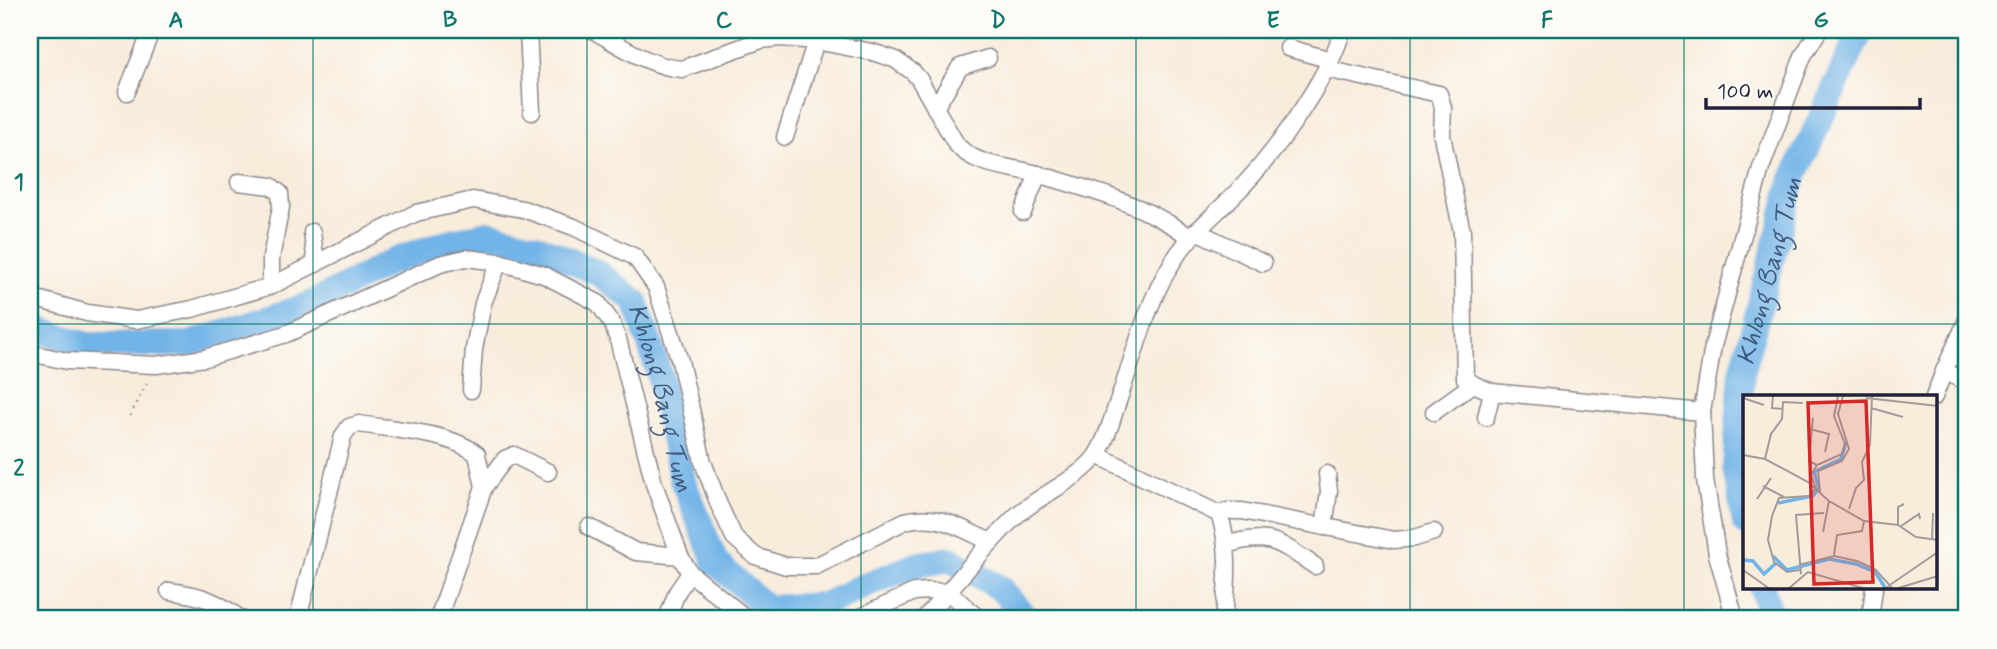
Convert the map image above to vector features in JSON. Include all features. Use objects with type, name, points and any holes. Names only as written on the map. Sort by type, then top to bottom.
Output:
[{"type":"street","points":[[127,92],[150,30]]},
{"type":"street","points":[[528,30],[532,112]]},
{"type":"street","points":[[592,30],[652,62],[682,69],[761,40],[781,38],[816,41],[894,59],[913,72],[956,144],[976,160],[1038,174],[1137,206],[1193,234],[1263,263]]},
{"type":"street","points":[[924,619],[1016,516],[1083,469],[1097,455],[1156,293],[1169,267],[1193,234],[1250,179],[1291,128],[1329,64],[1342,30]]},
{"type":"street","points":[[1735,619],[1717,554],[1707,492],[1702,412],[1713,346],[1762,168],[1803,56],[1819,30]]},
{"type":"street","points":[[785,137],[816,41]]},
{"type":"street","points":[[1288,48],[1329,64],[1439,94],[1443,107],[1442,136],[1462,232],[1465,378],[1492,392],[1702,412]]},
{"type":"street","points":[[935,108],[960,67],[988,58]]},
{"type":"street","points":[[1023,212],[1038,174]]},
{"type":"street","points":[[239,182],[271,186],[280,193],[281,207],[271,258],[271,286]]},
{"type":"street","points":[[30,297],[87,313],[136,320],[192,309],[271,286],[416,213],[473,200],[523,209],[574,227],[635,257],[656,287],[680,360],[703,462],[734,537],[755,556],[786,566],[816,566],[905,521],[919,517],[937,518],[988,546]]},
{"type":"street","points":[[312,232],[316,264]]},
{"type":"street","points":[[30,353],[67,361],[156,365],[205,358],[286,334],[440,264],[466,258],[499,261],[544,275],[598,303],[612,323],[624,356],[654,484],[680,556],[690,573],[747,619]]},
{"type":"street","points":[[471,390],[474,349],[484,303],[499,261]]},
{"type":"street","points":[[1935,395],[1967,320]]},
{"type":"street","points":[[1944,371],[1967,382]]},
{"type":"street","points":[[1434,412],[1473,384]]},
{"type":"street","points":[[1486,417],[1492,392]]},
{"type":"street","points":[[298,619],[342,436],[349,427],[359,424],[446,439],[467,446],[477,454],[484,486]]},
{"type":"street","points":[[438,619],[484,486],[505,459],[514,455],[548,472]]},
{"type":"street","points":[[1097,455],[1219,514],[1226,545],[1224,619]]},
{"type":"street","points":[[1324,527],[1329,491],[1327,474]]},
{"type":"street","points":[[1219,514],[1242,511],[1394,540],[1415,538],[1434,532]]},
{"type":"street","points":[[589,527],[636,552],[680,556]]},
{"type":"street","points":[[1226,545],[1247,538],[1264,538],[1284,546],[1315,566]]},
{"type":"street","points":[[667,619],[677,592],[690,573]]},
{"type":"street","points":[[856,619],[914,592],[951,589],[979,619]]},
{"type":"street","points":[[1870,619],[1874,590]]},
{"type":"street","points":[[169,591],[196,595],[222,605],[241,619]]},
{"type":"path","points":[[131,416],[156,365]]},
{"type":"waterway","name":"Khlong Bang Tum","points":[[1743,512],[1735,468],[1742,372],[1793,179],[1861,30]]},
{"type":"waterway","name":"Khlong Bang Tum","points":[[30,327],[87,345],[189,344],[309,305],[391,262],[440,244],[488,233],[539,247],[598,273],[636,302],[659,373],[682,479],[716,563],[767,608],[824,605],[916,565],[950,559],[1000,588],[1027,619]]},
{"type":"waterway","name":"Khlong Bang Tum","points":[[1763,590],[1772,619]]}]
